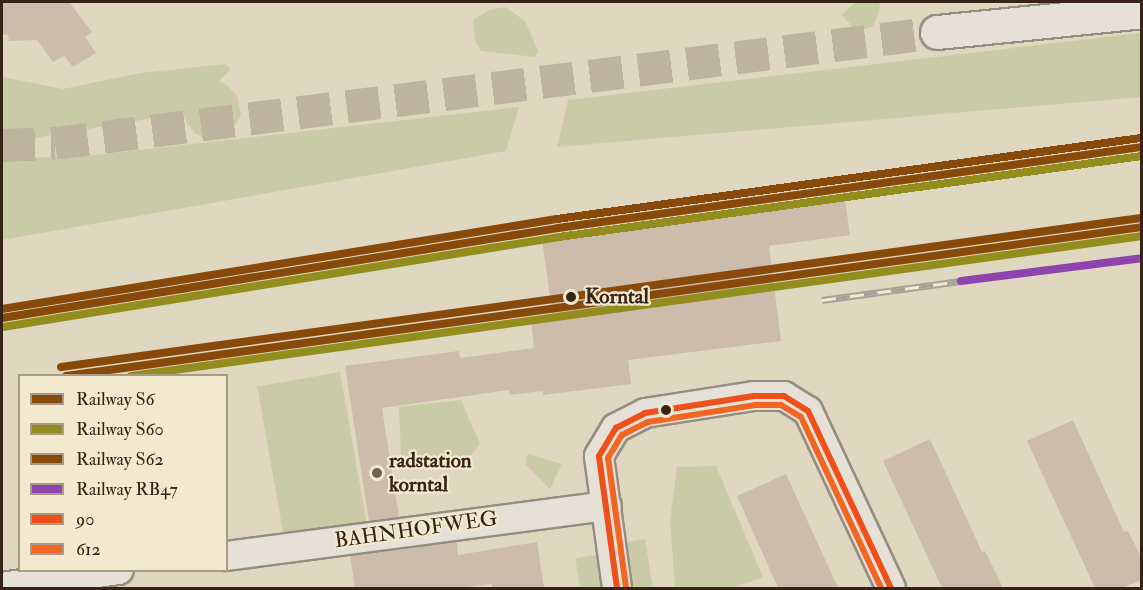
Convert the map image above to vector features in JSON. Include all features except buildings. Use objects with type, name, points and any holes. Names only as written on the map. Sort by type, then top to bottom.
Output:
[{"type":"main road","points":[[937,32],[1142,11]]},
{"type":"street","points":[[617,588],[599,456],[616,428],[645,413],[754,396],[784,396],[808,411],[891,588]]},
{"type":"street","name":"BAHNHOFWEG","points":[[228,556],[607,506]]},
{"type":"street","points":[[2,587],[105,572]]},
{"type":"green space","points":[[856,2],[880,2],[879,13],[873,26],[865,29],[854,28],[841,15]]},
{"type":"green space","points":[[505,7],[525,21],[538,51],[535,57],[481,51],[475,41],[473,20],[489,10]]},
{"type":"green space","points":[[1141,33],[1141,97],[557,147],[568,100]]},
{"type":"green space","points":[[226,64],[230,70],[219,81],[228,86],[237,96],[241,115],[230,133],[221,137],[205,138],[196,134],[186,122],[183,113],[28,139],[2,139],[2,77],[63,89],[140,73]]},
{"type":"green space","points":[[519,107],[506,151],[2,240],[2,159],[95,155]]},
{"type":"green space","points":[[340,372],[368,531],[285,545],[257,387]]},
{"type":"green space","points":[[461,400],[480,444],[461,468],[401,455],[399,407]]},
{"type":"green space","points":[[529,454],[562,464],[550,489],[526,465],[526,457]]},
{"type":"green space","points":[[716,466],[763,577],[733,588],[675,588],[670,520],[677,467]]},
{"type":"green space","points":[[645,539],[653,588],[633,588],[625,542]]},
{"type":"green space","points":[[596,555],[601,588],[580,588],[575,558]]},
{"type":"tunnel","points":[[2,145],[55,143],[937,32]]},
{"type":"railway","points":[[822,300],[961,281]]},
{"type":"rail line","name":"S62","points":[[2,309],[557,219],[1141,138]]},
{"type":"rail line","name":"S6","points":[[2,318],[558,228],[1142,147]]},
{"type":"rail line","name":"S60","points":[[3,327],[559,237],[1142,156]]},
{"type":"rail line","name":"S62","points":[[61,367],[1141,218]]},
{"type":"rail line","name":"S6","points":[[80,374],[1142,227]]},
{"type":"rail line","name":"S60","points":[[145,374],[1142,236]]},
{"type":"rail line","name":"RB47","points":[[961,281],[1142,258]]},
{"type":"transit line","name":"90","points":[[617,588],[599,456],[616,428],[645,413],[754,396],[784,396],[808,411],[891,588]]},
{"type":"transit line","name":"612","points":[[626,587],[608,458],[622,435],[648,422],[755,405],[781,405],[801,417],[881,588]]},
{"type":"place","name":"Korntal","points":[[571,297]]},
{"type":"place","name":"radstation korntal","points":[[377,473]]}]
